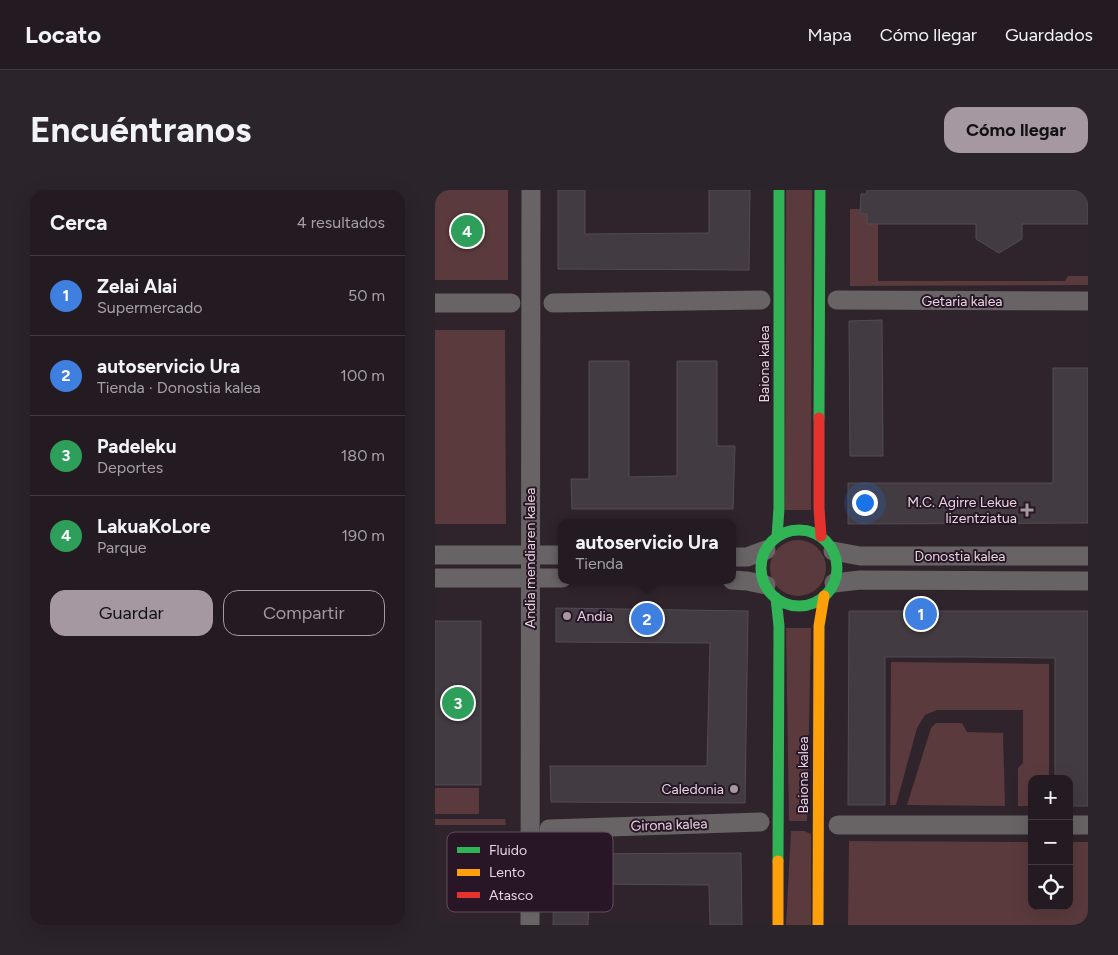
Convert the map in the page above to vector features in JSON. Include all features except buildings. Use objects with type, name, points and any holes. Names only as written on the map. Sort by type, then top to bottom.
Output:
[{"type":"street","name":"Andia mendiaren kalea","points":[[530,832],[531,190]]},
{"type":"street","name":"Baiona kalea","points":[[772,543],[779,508],[779,190]]},
{"type":"street","points":[[820,190],[819,508],[821,536]]},
{"type":"street","points":[[553,303],[761,300]]},
{"type":"street","name":"Getaria kalea","points":[[837,300],[1088,301]]},
{"type":"street","points":[[435,303],[511,303]]},
{"type":"street","points":[[736,557],[747,557],[772,543],[785,533],[803,530],[821,536],[833,551],[837,572],[829,590],[815,602],[800,605],[785,603],[771,592],[747,581],[736,580]]},
{"type":"street","points":[[771,592],[761,568],[763,558],[772,543]]},
{"type":"street","name":"Donostia kalea","points":[[833,551],[860,556],[1088,556]]},
{"type":"street","points":[[435,555],[531,554],[558,556]]},
{"type":"street","points":[[435,578],[558,578]]},
{"type":"street","name":"Donostia kalea","points":[[829,590],[861,580],[1088,581]]},
{"type":"street","name":"Baiona kalea","points":[[818,925],[819,626],[829,590]]},
{"type":"street","name":"Baiona kalea","points":[[771,592],[779,626],[778,925]]},
{"type":"street","name":"Girona kalea","points":[[549,829],[761,822]]},
{"type":"street","points":[[838,825],[1028,825]]},
{"type":"street","points":[[1073,825],[1088,825]]},
{"type":"street","name":"Andia mendiaren kalea","points":[[530,912],[530,925]]},
{"type":"shaded area","points":[[435,190],[508,190],[508,280],[435,280]]},
{"type":"shaded area","points":[[786,190],[812,190],[811,510],[785,510]]},
{"type":"shaded area","points":[[850,209],[861,209],[867,214],[867,224],[878,224],[878,281],[1065,281],[1068,276],[1088,276],[1088,285],[850,286]]},
{"type":"shaded area","points":[[435,330],[505,330],[506,524],[435,524]]},
{"type":"shaded area","points":[[798,540],[809,542],[818,548],[824,557],[826,568],[824,579],[818,588],[809,594],[798,596],[787,594],[778,588],[772,579],[770,568],[772,557],[778,548],[787,542]]},
{"type":"shaded area","points":[[786,628],[811,628],[807,821],[789,821]]},
{"type":"shaded area","points":[[891,662],[1049,664],[1049,775],[1028,775],[1028,806],[1018,806],[1018,768],[1023,763],[1023,710],[937,710],[925,715],[917,728],[896,805],[890,805]]},
{"type":"shaded area","points":[[936,723],[962,723],[967,732],[1003,733],[1005,806],[907,805],[931,728]]},
{"type":"shaded area","points":[[435,788],[479,788],[479,814],[435,814]]},
{"type":"shaded area","points":[[435,819],[505,819],[506,825],[435,825]]},
{"type":"shaded area","points":[[791,831],[804,831],[811,834],[811,925],[786,925]]},
{"type":"shaded area","points":[[849,841],[1028,842],[1028,910],[1073,910],[1073,842],[1088,842],[1088,925],[848,925]]},
{"type":"traffic: fast","points":[[777,537],[779,508],[779,190]]},
{"type":"traffic: fast","points":[[819,418],[820,190]]},
{"type":"traffic: fast","points":[[799,530],[813,533],[826,541],[834,554],[837,568],[834,582],[826,595],[813,603],[799,606],[785,603],[772,595],[764,582],[761,568],[764,554],[772,541],[785,533],[799,530]]},
{"type":"traffic: fast","points":[[776,598],[779,626],[778,861]]},
{"type":"traffic: slow","points":[[818,925],[819,626],[824,596]]},
{"type":"traffic: slow","points":[[778,861],[778,925]]},
{"type":"traffic: jam","points":[[819,418],[819,508],[821,536]]},
{"type":"place","name":"LakuaKoLore","points":[[467,231]]},
{"type":"place","name":"M.C. Agirre Lekue lizentziatua","points":[[1027,510]]},
{"type":"place","name":"Zelai Alai","points":[[921,614]]},
{"type":"place","name":"Andia","points":[[567,616]]},
{"type":"place","name":"autoservicio Ura","points":[[647,619]]},
{"type":"place","name":"Padeleku","points":[[458,703]]},
{"type":"place","name":"Caledonia","points":[[734,789]]}]
